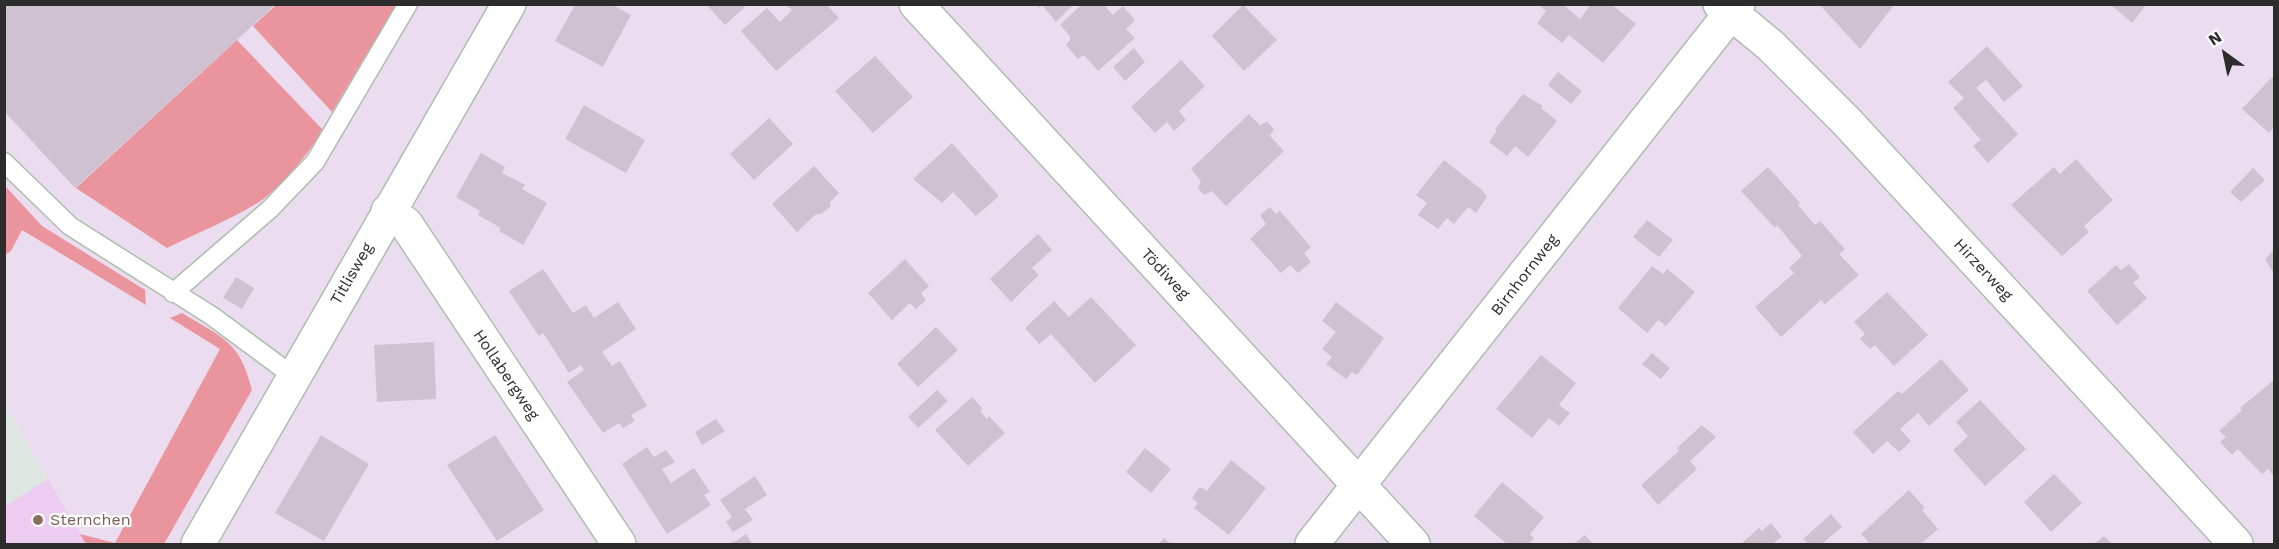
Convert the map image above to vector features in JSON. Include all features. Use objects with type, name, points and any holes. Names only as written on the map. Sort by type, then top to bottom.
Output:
[{"type":"street","name":"Titlisweg","points":[[198,544],[509,4]]},
{"type":"street","name":"Tödiweg","points":[[916,4],[1413,544]]},
{"type":"street","name":"Birnhornweg","points":[[1312,544],[1729,8]]},
{"type":"street","name":"Hirzerweg","points":[[1729,8],[1770,45],[1847,122],[2236,544]]},
{"type":"street","name":"Hollabergweg","points":[[388,211],[406,224],[619,544]]},
{"type":"lane","points":[[172,293],[270,209],[315,162],[408,4]]},
{"type":"lane","points":[[4,162],[70,226],[172,293],[212,316],[293,376]]},
{"type":"shaded area","points":[[276,5],[396,5],[332,112],[253,26]]},
{"type":"shaded area","points":[[237,40],[322,129],[303,158],[267,196],[237,215],[167,248],[76,188]]},
{"type":"shaded area","points":[[7,188],[42,226],[145,290],[146,305],[22,230],[11,251],[5,255],[4,189]]},
{"type":"shaded area","points":[[182,313],[228,342],[242,361],[252,390],[164,544],[86,544],[80,534],[115,543],[220,349],[170,318]]},
{"type":"shaded area","name":"Sternchen","points":[[4,404],[48,479],[86,544],[5,544]]},
{"type":"shaded area","name":"Sternchen","points":[[48,479],[86,544],[5,544],[5,506]]},
{"type":"building","points":[[4,4],[276,4],[75,188],[4,111]]},
{"type":"building","points":[[706,4],[743,4],[745,7],[725,25]]},
{"type":"building","points":[[1036,4],[1074,4],[1056,22],[1042,5],[1039,8]]},
{"type":"building","points":[[1082,4],[1104,5],[1113,15],[1123,6],[1135,20],[1126,29],[1135,38],[1098,71],[1084,55],[1078,59],[1066,45],[1070,36],[1060,25]]},
{"type":"building","points":[[1538,4],[1562,4],[1580,19],[1591,4],[1611,4],[1636,24],[1603,63],[1569,35],[1562,43],[1537,23],[1546,11]]},
{"type":"building","points":[[1819,4],[1895,4],[1860,49]]},
{"type":"building","points":[[2110,4],[2147,4],[2132,23]]},
{"type":"building","points":[[575,5],[613,5],[631,15],[603,67],[555,41]]},
{"type":"building","points":[[786,5],[827,5],[839,18],[776,71],[741,31],[767,8],[780,22],[792,10]]},
{"type":"building","points":[[1243,5],[1277,40],[1244,71],[1212,36]]},
{"type":"building","points":[[1987,46],[2023,86],[2004,102],[1986,80],[1976,88],[2018,134],[1988,163],[1973,146],[1981,140],[1953,108],[1964,98],[1948,82]]},
{"type":"building","points":[[1134,48],[1145,62],[1125,81],[1113,67]]},
{"type":"building","points":[[875,56],[913,97],[873,133],[835,91]]},
{"type":"building","points":[[1181,60],[1205,86],[1179,111],[1186,120],[1174,131],[1167,122],[1155,133],[1131,107]]},
{"type":"building","points":[[1558,72],[1582,91],[1571,104],[1548,85]]},
{"type":"building","points":[[2272,77],[2274,79],[2274,127],[2269,133],[2242,109]]},
{"type":"building","points":[[1523,94],[1543,106],[1541,108],[1557,121],[1528,157],[1515,146],[1507,156],[1489,142],[1497,131],[1495,129]]},
{"type":"building","points":[[584,105],[645,140],[626,173],[565,139]]},
{"type":"building","points":[[1249,114],[1260,125],[1267,122],[1274,129],[1270,136],[1284,151],[1226,206],[1212,191],[1204,195],[1198,188],[1201,181],[1191,169]]},
{"type":"building","points":[[769,118],[793,144],[754,180],[730,154]]},
{"type":"building","points":[[952,143],[999,196],[976,216],[953,192],[942,203],[913,179]]},
{"type":"building","points":[[481,153],[505,167],[502,173],[525,185],[522,189],[547,203],[523,245],[499,231],[501,228],[478,215],[480,211],[456,197]]},
{"type":"building","points":[[2076,159],[2113,200],[2084,226],[2089,232],[2062,256],[2011,205],[2054,167],[2060,174]]},
{"type":"building","points":[[1444,160],[1482,190],[1487,197],[1476,213],[1468,207],[1454,224],[1447,218],[1438,229],[1418,215],[1427,203],[1416,195]]},
{"type":"building","points":[[814,166],[839,193],[830,202],[830,207],[821,214],[816,214],[797,232],[772,204]]},
{"type":"building","points":[[1768,167],[1800,203],[1798,205],[1815,225],[1820,221],[1845,249],[1839,254],[1859,275],[1825,304],[1821,300],[1781,337],[1755,307],[1794,273],[1789,268],[1802,256],[1777,225],[1775,228],[1741,191]]},
{"type":"building","points":[[2253,168],[2265,180],[2241,202],[2230,192]]},
{"type":"building","points":[[1270,207],[1276,214],[1280,211],[1311,247],[1304,253],[1311,262],[1298,273],[1290,265],[1281,273],[1250,239],[1266,224],[1260,215]]},
{"type":"building","points":[[1647,220],[1673,240],[1659,257],[1633,237]]},
{"type":"building","points":[[1038,234],[1052,250],[1032,268],[1039,275],[1011,302],[990,279]]},
{"type":"building","points":[[2274,250],[2274,274],[2265,259]]},
{"type":"building","points":[[905,259],[929,286],[921,293],[926,300],[916,309],[910,303],[892,320],[868,293]]},
{"type":"building","points":[[2129,264],[2140,277],[2133,283],[2147,298],[2117,325],[2087,291],[2116,265],[2121,270]]},
{"type":"building","points":[[1652,266],[1663,274],[1667,269],[1695,292],[1666,326],[1658,320],[1647,333],[1618,308]]},
{"type":"building","points":[[543,269],[573,313],[586,305],[594,318],[618,302],[636,329],[602,352],[612,366],[620,361],[647,406],[631,415],[635,421],[623,428],[619,423],[603,433],[567,382],[584,370],[581,365],[569,373],[543,333],[539,336],[509,291]]},
{"type":"building","points":[[236,277],[254,288],[242,309],[223,298]]},
{"type":"building","points":[[1887,292],[1928,335],[1894,366],[1875,345],[1870,349],[1860,339],[1865,334],[1854,322]]},
{"type":"building","points":[[1091,297],[1136,345],[1095,383],[1051,334],[1039,344],[1025,328],[1054,301],[1069,317]]},
{"type":"building","points":[[1336,302],[1384,338],[1357,375],[1352,372],[1346,379],[1326,364],[1332,357],[1322,349],[1336,332],[1322,321]]},
{"type":"building","points":[[936,327],[958,350],[918,387],[897,364]]},
{"type":"building","points":[[434,342],[436,399],[377,402],[374,345]]},
{"type":"building","points":[[1652,353],[1670,368],[1661,379],[1642,364]]},
{"type":"building","points":[[1541,355],[1576,383],[1559,405],[1570,413],[1559,426],[1549,418],[1532,438],[1496,409]]},
{"type":"building","points":[[1941,359],[1969,390],[1929,426],[1918,413],[1900,429],[1911,441],[1899,452],[1887,441],[1873,454],[1853,432],[1898,391],[1902,394]]},
{"type":"building","points":[[2274,380],[2274,477],[2268,469],[2262,474],[2238,449],[2232,455],[2220,442],[2226,437],[2219,431],[2242,410],[2240,408]]},
{"type":"building","points":[[937,390],[948,401],[918,428],[908,417]]},
{"type":"building","points":[[972,397],[983,409],[980,411],[987,419],[989,416],[1005,433],[968,466],[935,430]]},
{"type":"building","points":[[1980,400],[2026,449],[1985,486],[1953,450],[1968,436],[1956,422]]},
{"type":"building","points":[[716,419],[725,431],[702,445],[695,432]]},
{"type":"building","points":[[1702,425],[1716,437],[1690,461],[1697,469],[1658,505],[1641,485],[1679,451],[1677,448]]},
{"type":"building","points":[[321,435],[369,464],[324,541],[275,513]]},
{"type":"building","points":[[495,435],[544,510],[497,541],[447,465]]},
{"type":"building","points":[[647,447],[654,457],[666,450],[675,462],[662,469],[671,483],[694,468],[710,492],[704,495],[711,505],[667,534],[622,464]]},
{"type":"building","points":[[1145,448],[1171,469],[1151,493],[1126,472]]},
{"type":"building","points":[[1231,460],[1266,488],[1229,535],[1194,508],[1198,503],[1192,498],[1200,487],[1207,491]]},
{"type":"building","points":[[2054,474],[2082,503],[2051,532],[2024,502]]},
{"type":"building","points":[[755,476],[767,495],[745,509],[753,520],[733,532],[726,522],[732,517],[720,500]]},
{"type":"building","points":[[1502,482],[1544,517],[1530,534],[1534,538],[1529,544],[1507,544],[1474,516]]},
{"type":"building","points":[[1909,490],[1925,508],[1922,510],[1938,529],[1921,544],[1870,544],[1861,534]]},
{"type":"building","points":[[1831,514],[1842,527],[1822,544],[1808,544],[1803,539]]},
{"type":"building","points":[[1771,523],[1782,537],[1772,544],[1741,544],[1759,528],[1762,531]]},
{"type":"building","points":[[746,534],[752,544],[727,544],[736,541]]},
{"type":"building","points":[[1585,535],[1593,544],[1574,544]]},
{"type":"building","points":[[2104,536],[2112,544],[2094,544]]},
{"type":"building","points":[[1164,538],[1171,544],[1159,544]]},
{"type":"place","name":"Sternchen","points":[[38,520]]}]
